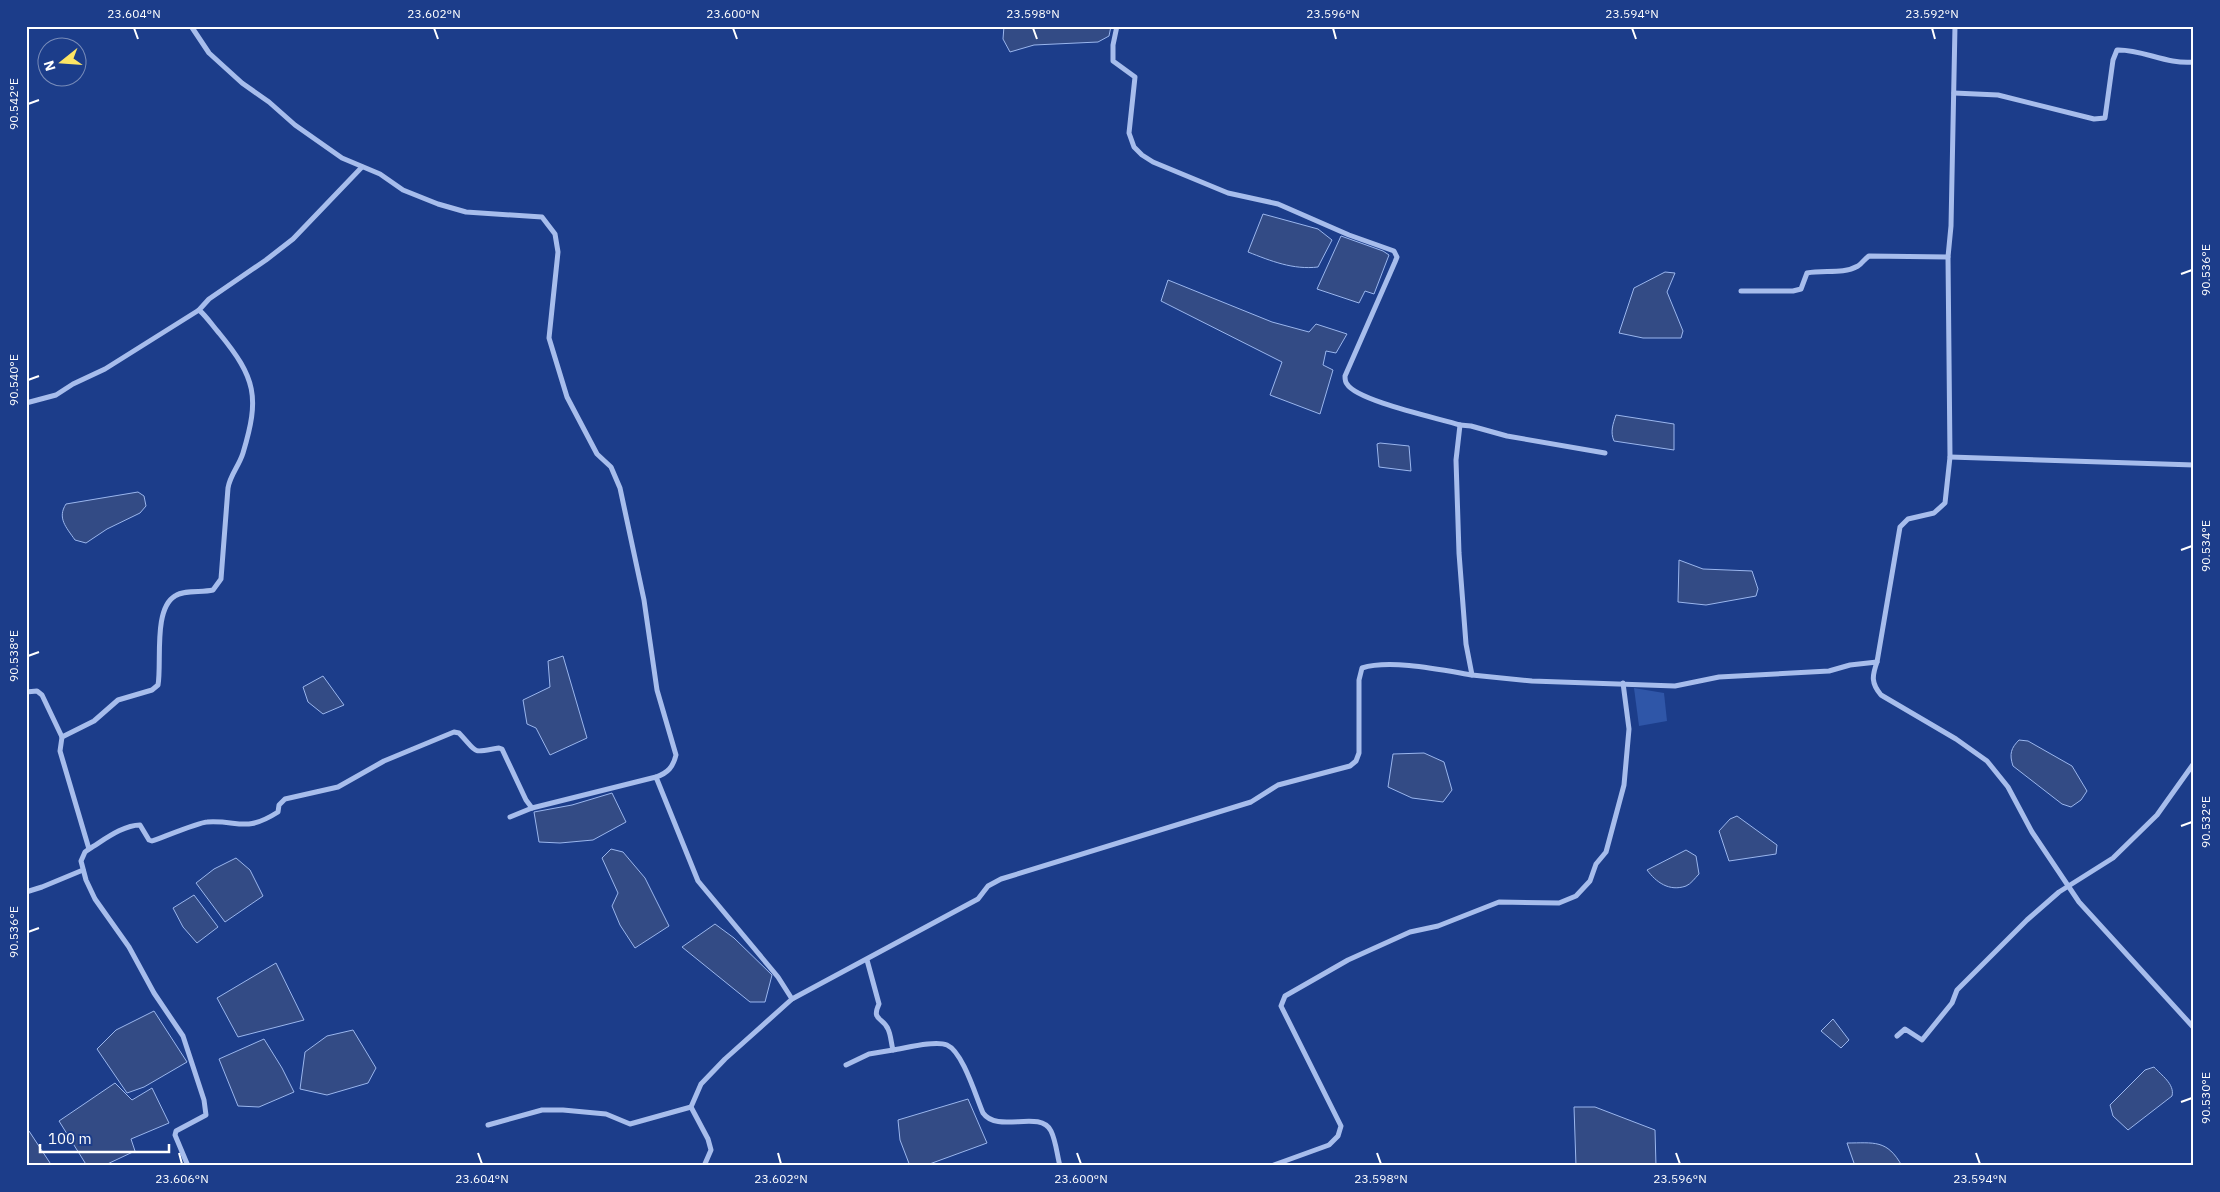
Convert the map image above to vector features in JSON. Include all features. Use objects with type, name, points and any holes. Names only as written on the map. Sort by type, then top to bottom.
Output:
[{"type":"street","points":[[191,26],[209,53],[242,83],[269,102],[295,125],[342,158],[380,174],[403,190],[438,204],[466,212],[542,217],[555,234],[558,260],[551,307],[549,338],[567,397],[597,454],[611,467],[622,497],[644,600],[657,690],[676,755],[674,763],[666,773],[656,777],[532,808],[510,817]]},
{"type":"street","points":[[1117,26],[1113,45],[1113,61],[1135,77],[1129,133],[1134,147],[1153,162],[1228,193],[1278,204],[1349,235],[1394,251],[1397,257],[1345,376],[1346,384],[1354,391],[1402,410],[1507,436],[1604,453]]},
{"type":"street","points":[[1955,26],[1951,226],[1948,258],[1950,457],[1945,503],[1934,513],[1908,519],[1900,527],[1877,662],[1872,676],[1874,687],[1881,695],[1987,761],[2008,787],[2032,832],[2079,902],[2194,1028]]},
{"type":"street","points":[[1954,93],[1998,95],[2094,119],[2106,118],[2113,60],[2116,50],[2128,50],[2150,57],[2194,62]]},
{"type":"street","points":[[26,403],[56,395],[73,384],[113,364],[199,310],[209,298],[266,260],[293,238],[362,167]]},
{"type":"street","points":[[1741,291],[1793,291],[1800,289],[1807,273],[1819,270],[1844,271],[1860,266],[1864,259],[1869,256],[1948,258]]},
{"type":"street","points":[[62,737],[94,721],[118,700],[152,690],[158,685],[159,628],[169,601],[177,594],[213,590],[221,579],[229,478],[240,462],[249,433],[253,396],[243,364],[206,316],[199,310]]},
{"type":"street","points":[[1460,425],[1456,460],[1458,545],[1466,644],[1472,675]]},
{"type":"street","points":[[1950,457],[2194,465]]},
{"type":"street","points":[[691,1107],[701,1084],[725,1059],[792,1000],[978,899],[988,886],[1001,879],[1251,802],[1278,785],[1350,766],[1356,761],[1359,753],[1359,680],[1362,668],[1372,664],[1428,668],[1532,681],[1676,686],[1719,677],[1830,671],[1850,665],[1877,662]]},
{"type":"street","points":[[1271,1166],[1329,1145],[1338,1136],[1340,1126],[1281,1006],[1285,996],[1348,960],[1410,932],[1438,926],[1499,902],[1559,903],[1576,896],[1590,881],[1596,864],[1606,852],[1624,785],[1629,729],[1623,683]]},
{"type":"street","points":[[26,692],[37,691],[42,694],[62,737],[60,751],[89,848]]},
{"type":"street","points":[[188,1166],[175,1136],[176,1131],[201,1119],[206,1115],[207,1110],[183,1036],[154,993],[129,947],[95,899],[81,861],[85,852],[89,848],[129,827],[137,825],[140,825],[152,842],[205,822],[248,826],[264,821],[278,812],[279,804],[285,799],[338,787],[384,761],[454,732],[459,732],[475,750],[481,753],[499,748],[502,749],[526,800],[532,808]]},
{"type":"street","points":[[1898,1036],[1905,1029],[1922,1040],[1952,1003],[1957,990],[2027,920],[2059,892],[2112,858],[2157,816],[2194,763]]},
{"type":"street","points":[[656,777],[698,881],[778,977],[792,1000]]},
{"type":"street","points":[[26,892],[83,870]]},
{"type":"street","points":[[867,960],[879,1004],[876,1011],[877,1017],[888,1027],[893,1050]]},
{"type":"street","points":[[846,1065],[869,1054],[938,1043],[948,1045],[958,1056],[982,1113],[988,1120],[1045,1123],[1051,1130],[1060,1166]]},
{"type":"street","points":[[488,1125],[542,1110],[606,1114],[630,1124],[691,1107]]},
{"type":"street","points":[[691,1107],[708,1139],[711,1150],[704,1166]]},
{"type":"street","points":[[2191,1166],[2194,1163]]},
{"type":"shaded area","points":[[1004,26],[1111,26],[1109,36],[1098,42],[1034,45],[1010,52],[1003,39]]},
{"type":"shaded area","points":[[1263,214],[1318,229],[1332,240],[1318,267],[1291,266],[1248,252]]},
{"type":"shaded area","points":[[1341,236],[1383,251],[1389,255],[1374,294],[1365,291],[1359,303],[1317,289]]},
{"type":"shaded area","points":[[1665,272],[1675,273],[1667,292],[1683,331],[1681,338],[1643,338],[1619,333],[1634,288]]},
{"type":"shaded area","points":[[1168,280],[1272,322],[1309,332],[1316,324],[1347,334],[1336,353],[1326,351],[1323,365],[1333,370],[1320,414],[1270,395],[1282,362],[1161,301]]},
{"type":"shaded area","points":[[1616,415],[1674,424],[1674,450],[1614,441],[1612,431]]},
{"type":"shaded area","points":[[1377,444],[1409,446],[1411,471],[1379,467]]},
{"type":"shaded area","points":[[138,492],[144,496],[146,506],[140,513],[107,529],[86,543],[75,540],[64,522],[62,514],[66,504]]},
{"type":"shaded area","points":[[1679,560],[1703,569],[1752,571],[1758,589],[1756,596],[1706,605],[1678,602]]},
{"type":"shaded area","points":[[563,656],[587,738],[550,755],[536,728],[527,724],[523,700],[550,687],[548,661]]},
{"type":"shaded area","points":[[323,676],[344,705],[323,714],[308,702],[303,687]]},
{"type":"shaded area","points":[[1634,688],[1664,693],[1667,721],[1639,726]]},
{"type":"shaded area","points":[[2019,740],[2028,741],[2072,766],[2087,791],[2081,800],[2071,807],[2062,804],[2013,766],[2012,752]]},
{"type":"shaded area","points":[[1424,753],[1444,762],[1452,790],[1443,802],[1412,798],[1388,787],[1393,754]]},
{"type":"shaded area","points":[[612,793],[626,822],[593,840],[560,843],[539,842],[534,812],[572,805]]},
{"type":"shaded area","points":[[1737,816],[1777,845],[1776,854],[1729,861],[1719,831],[1730,819]]},
{"type":"shaded area","points":[[611,849],[623,852],[645,878],[669,926],[635,948],[620,925],[612,906],[618,893],[602,858]]},
{"type":"shaded area","points":[[1686,850],[1696,856],[1699,874],[1688,885],[1680,888],[1669,887],[1659,882],[1647,870]]},
{"type":"shaded area","points":[[236,858],[250,870],[263,896],[225,922],[196,883],[214,869]]},
{"type":"shaded area","points":[[194,895],[218,927],[197,943],[183,927],[173,908]]},
{"type":"shaded area","points":[[715,924],[734,938],[772,975],[765,1002],[750,1002],[682,947]]},
{"type":"shaded area","points":[[276,963],[304,1020],[238,1037],[217,998]]},
{"type":"shaded area","points":[[154,1011],[187,1062],[144,1087],[127,1093],[97,1049],[116,1030]]},
{"type":"shaded area","points":[[1833,1019],[1849,1040],[1841,1048],[1821,1031]]},
{"type":"shaded area","points":[[353,1030],[376,1068],[368,1083],[327,1095],[300,1089],[305,1052],[327,1036]]},
{"type":"shaded area","points":[[264,1039],[294,1092],[259,1107],[238,1106],[219,1059]]},
{"type":"shaded area","points":[[2154,1067],[2169,1084],[2172,1096],[2128,1130],[2113,1116],[2110,1105],[2145,1070]]},
{"type":"shaded area","points":[[115,1083],[132,1100],[152,1088],[169,1123],[131,1139],[135,1151],[103,1166],[87,1166],[59,1121]]},
{"type":"shaded area","points":[[968,1099],[987,1143],[924,1166],[910,1166],[900,1140],[898,1120]]},
{"type":"shaded area","points":[[1574,1107],[1595,1107],[1655,1130],[1656,1166],[1576,1166]]},
{"type":"shaded area","points":[[29,1131],[52,1166],[26,1166],[26,1132]]},
{"type":"shaded area","points":[[1847,1143],[1879,1144],[1891,1151],[1902,1166],[1855,1166]]}]
